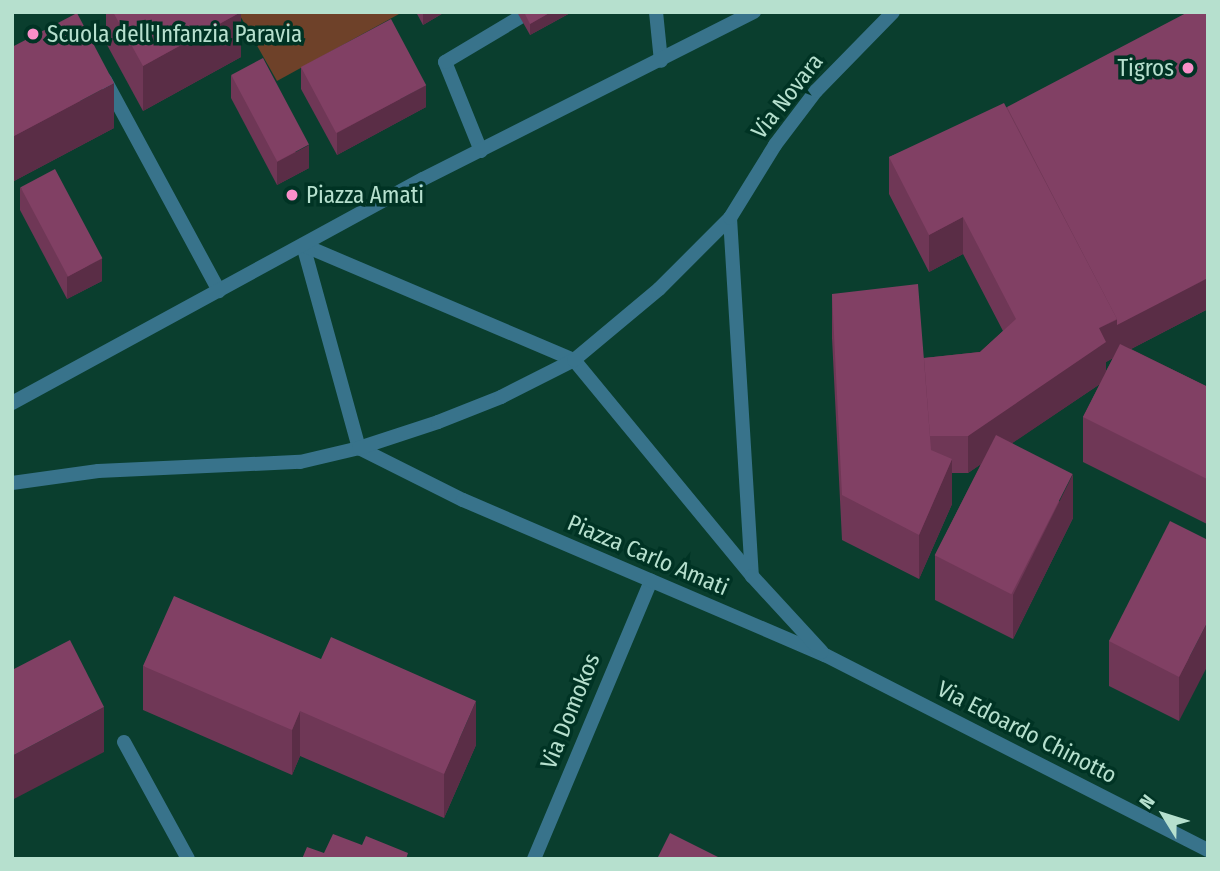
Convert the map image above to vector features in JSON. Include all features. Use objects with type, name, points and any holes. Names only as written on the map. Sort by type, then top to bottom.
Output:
[{"type":"street","points":[[481,150],[445,62],[529,12]]},
{"type":"street","points":[[656,12],[661,61]]},
{"type":"street","points":[[12,403],[481,150],[754,12]]},
{"type":"street","name":"Via Novara","points":[[730,218],[775,145],[816,91],[893,12]]},
{"type":"street","points":[[96,62],[219,291]]},
{"type":"street","points":[[12,484],[98,471],[300,462],[359,448],[502,397],[574,360],[659,289],[730,218]]},
{"type":"street","name":"Piazza Carlo Amati","points":[[730,218],[752,576]]},
{"type":"street","points":[[303,245],[359,448]]},
{"type":"street","name":"Piazza Carlo Amati","points":[[303,245],[574,360],[752,576],[825,655]]},
{"type":"street","name":"Piazza Carlo Amati","points":[[359,448],[463,499],[825,655]]},
{"type":"street","name":"Via Domokos","points":[[534,859],[651,581]]},
{"type":"street","name":"Via Edoardo Chinotto","points":[[825,655],[1208,850]]},
{"type":"street","points":[[124,742],[188,859]]},
{"type":"shaded area","points":[[238,12],[398,12],[399,14],[277,81]]},
{"type":"building","points":[[113,12],[241,12],[143,66]]},
{"type":"building","points":[[524,12],[551,12],[530,24]]},
{"type":"building","points":[[1188,12],[1208,12],[1208,278],[1117,325],[1117,319],[1007,107]]},
{"type":"building","points":[[77,13],[114,83],[14,136],[12,47]]},
{"type":"building","points":[[391,19],[426,85],[336,133],[301,67]]},
{"type":"building","points":[[263,58],[309,145],[277,161],[231,75]]},
{"type":"building","points":[[1004,103],[1117,319],[1099,328],[1106,342],[968,436],[930,436],[924,358],[980,352],[1016,319],[963,217],[929,235],[889,157]]},
{"type":"building","points":[[55,169],[102,258],[68,276],[21,187]]},
{"type":"building","points":[[918,284],[931,450],[952,459],[919,535],[842,495],[832,294]]},
{"type":"building","points":[[1120,344],[1208,387],[1207,479],[1083,417]]},
{"type":"building","points":[[996,435],[1073,474],[1011,594],[935,555]]},
{"type":"building","points":[[1170,521],[1208,540],[1208,621],[1179,677],[1109,641]]},
{"type":"building","points":[[174,596],[321,659],[331,637],[476,701],[444,774],[300,711],[292,730],[143,666]]},
{"type":"building","points":[[70,640],[104,707],[12,756],[12,670]]},
{"type":"building","points":[[670,833],[722,859],[657,859]]},
{"type":"building","points":[[333,834],[362,845],[366,836],[408,853],[406,859],[302,859],[307,847],[324,853]]},
{"type":"place","name":"Scuola dell'Infanzia Paravia","points":[[33,34]]},
{"type":"place","name":"Tigros","points":[[1188,68]]},
{"type":"place","name":"Piazza Amati","points":[[292,195]]}]
